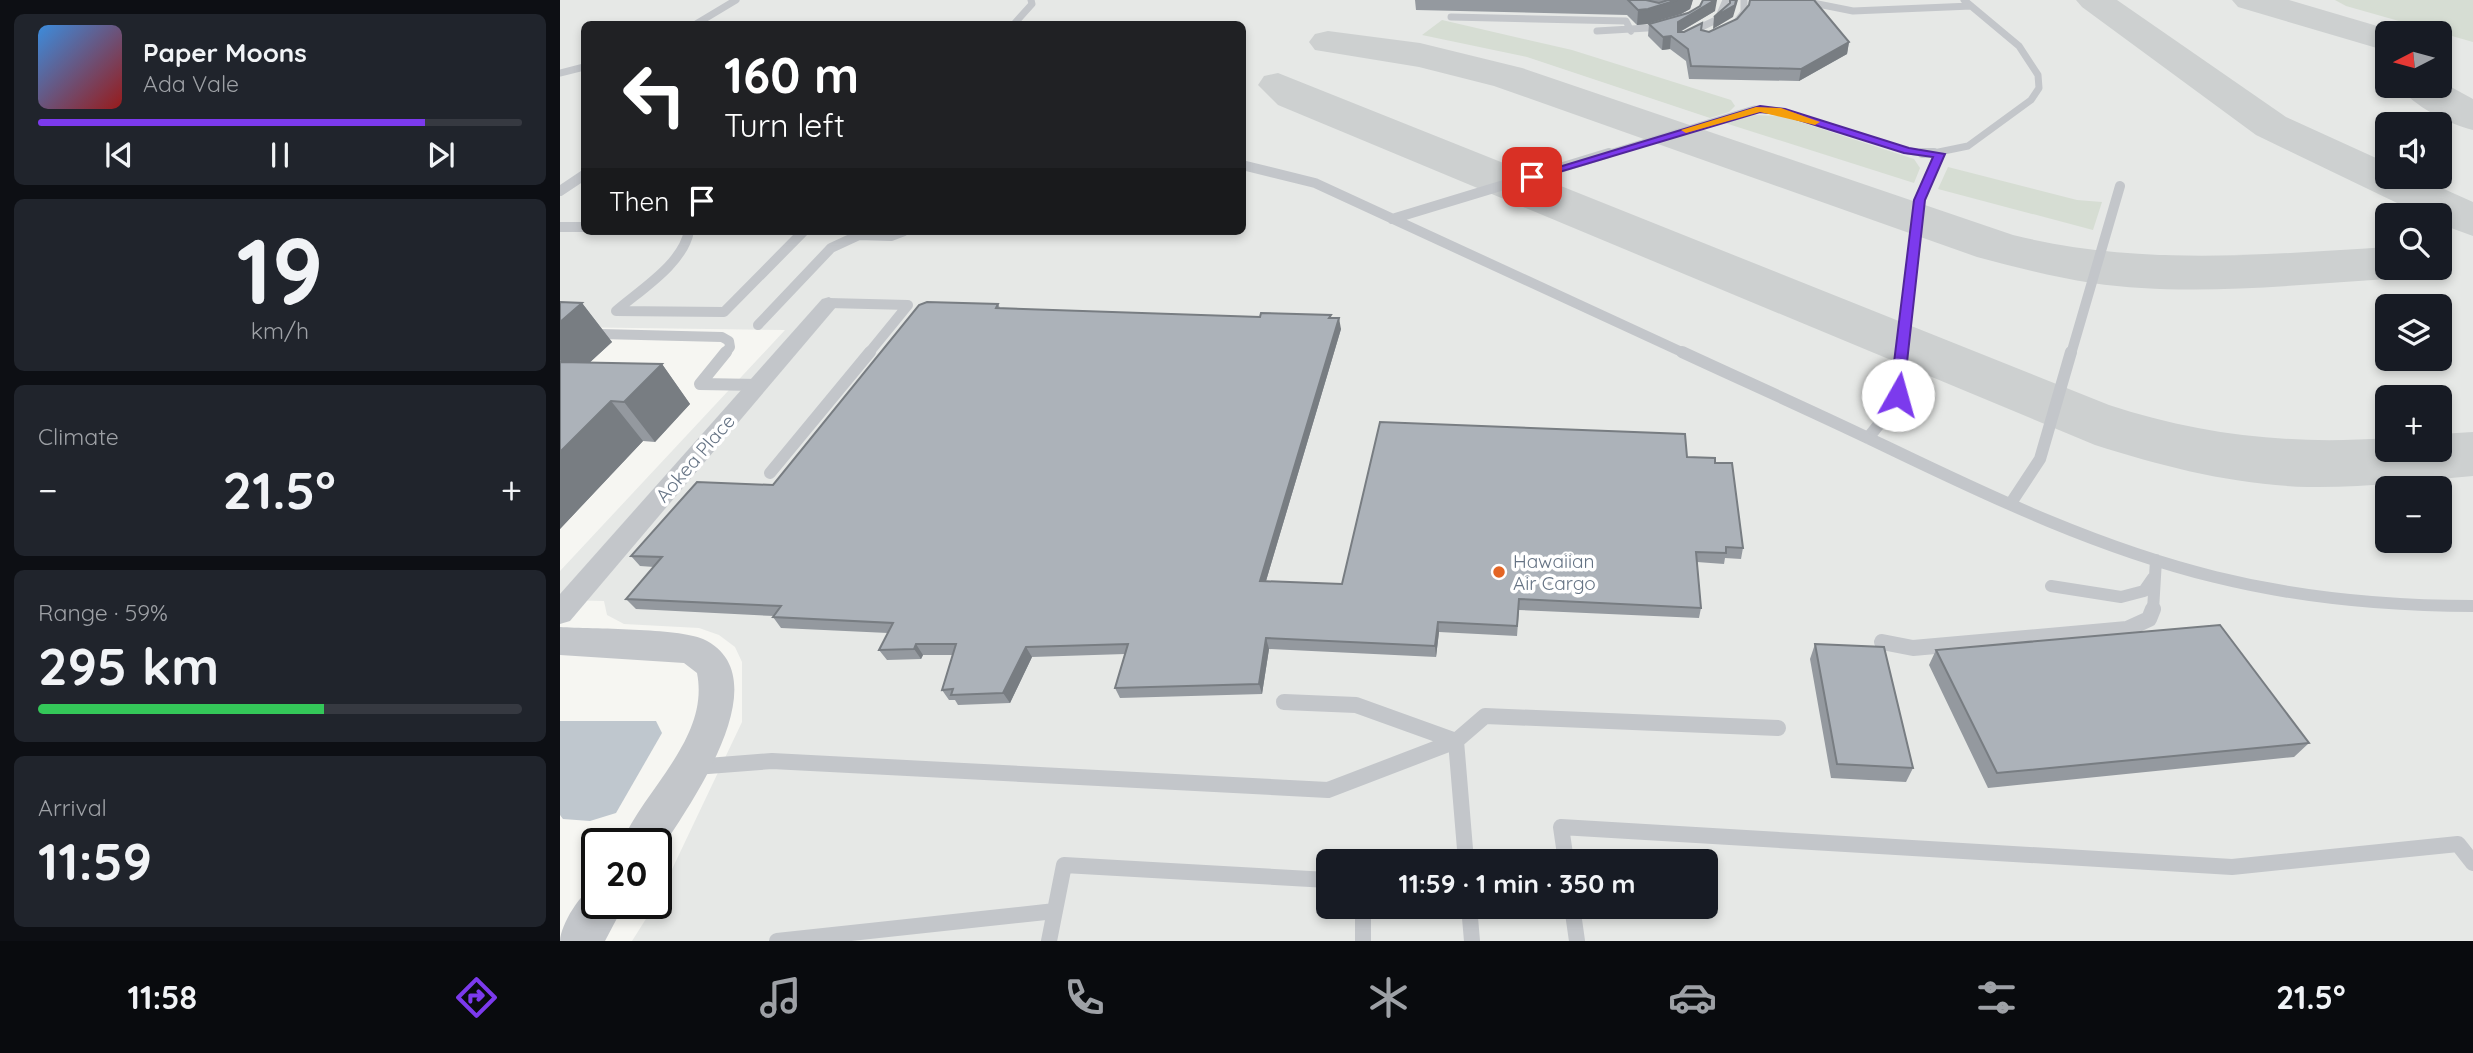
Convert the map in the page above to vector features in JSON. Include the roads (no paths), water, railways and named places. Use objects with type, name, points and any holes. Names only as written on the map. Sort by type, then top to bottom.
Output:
[{"type":"street","name":"Aokea Place","points":[[560,613],[830,303]]},
{"type":"street","points":[[560,641],[690,649],[706,658],[715,672],[715,709],[709,730],[690,768],[652,828]]},
{"type":"street","points":[[580,941],[594,919]]},
{"type":"lane","points":[[701,21],[736,0]]},
{"type":"lane","points":[[1017,21],[1032,4],[1031,0]]},
{"type":"lane","points":[[1681,39],[1720,19],[1726,9],[1727,0]]},
{"type":"lane","points":[[1727,29],[1741,18],[1746,5],[1744,0]]},
{"type":"lane","points":[[1392,219],[1755,109],[1781,111],[1908,151],[1940,154],[1968,146],[2031,100],[2041,86],[2035,63],[1968,3],[1853,10],[1803,1]]},
{"type":"lane","points":[[1451,17],[1626,21],[1631,32]]},
{"type":"lane","points":[[1597,31],[1631,32],[1670,25]]},
{"type":"lane","points":[[560,73],[581,68]]},
{"type":"lane","points":[[1868,438],[1893,407],[1898,395],[1919,200],[1940,154]]},
{"type":"lane","points":[[1246,166],[1300,177],[2155,567],[2326,598],[2411,606],[2473,606]]},
{"type":"lane","points":[[560,191],[581,177]]},
{"type":"lane","points":[[2011,503],[2040,459],[2120,186]]},
{"type":"lane","points":[[560,227],[581,227]]},
{"type":"lane","points":[[688,235],[685,245],[673,261],[617,311],[724,313],[800,235]]},
{"type":"lane","points":[[758,325],[831,248],[854,235]]},
{"type":"lane","points":[[769,473],[908,305],[830,303]]},
{"type":"lane","points":[[560,333],[722,337],[729,341],[730,347],[700,384],[759,385]]},
{"type":"lane","points":[[2051,586],[2121,597],[2144,591],[2155,567]]},
{"type":"lane","points":[[1882,642],[1913,648],[2127,629],[2149,619],[2153,610],[2155,567]]},
{"type":"lane","points":[[1284,702],[1356,705],[1456,741]]},
{"type":"lane","points":[[690,768],[772,761],[1328,790],[1456,741],[1486,716],[1778,728]]},
{"type":"lane","points":[[1456,741],[1465,849]]},
{"type":"lane","points":[[1564,849],[1561,827],[2232,867],[2458,844],[2473,863]]},
{"type":"lane","points":[[1049,941],[1064,865],[1316,879]]},
{"type":"lane","points":[[777,941],[1055,911]]},
{"type":"lane","points":[[1363,919],[1363,941]]},
{"type":"lane","points":[[1470,919],[1472,941]]},
{"type":"lane","points":[[1574,919],[1577,941]]},
{"type":"place","name":"Hawaiian Air Cargo","points":[[1499,572]]}]
